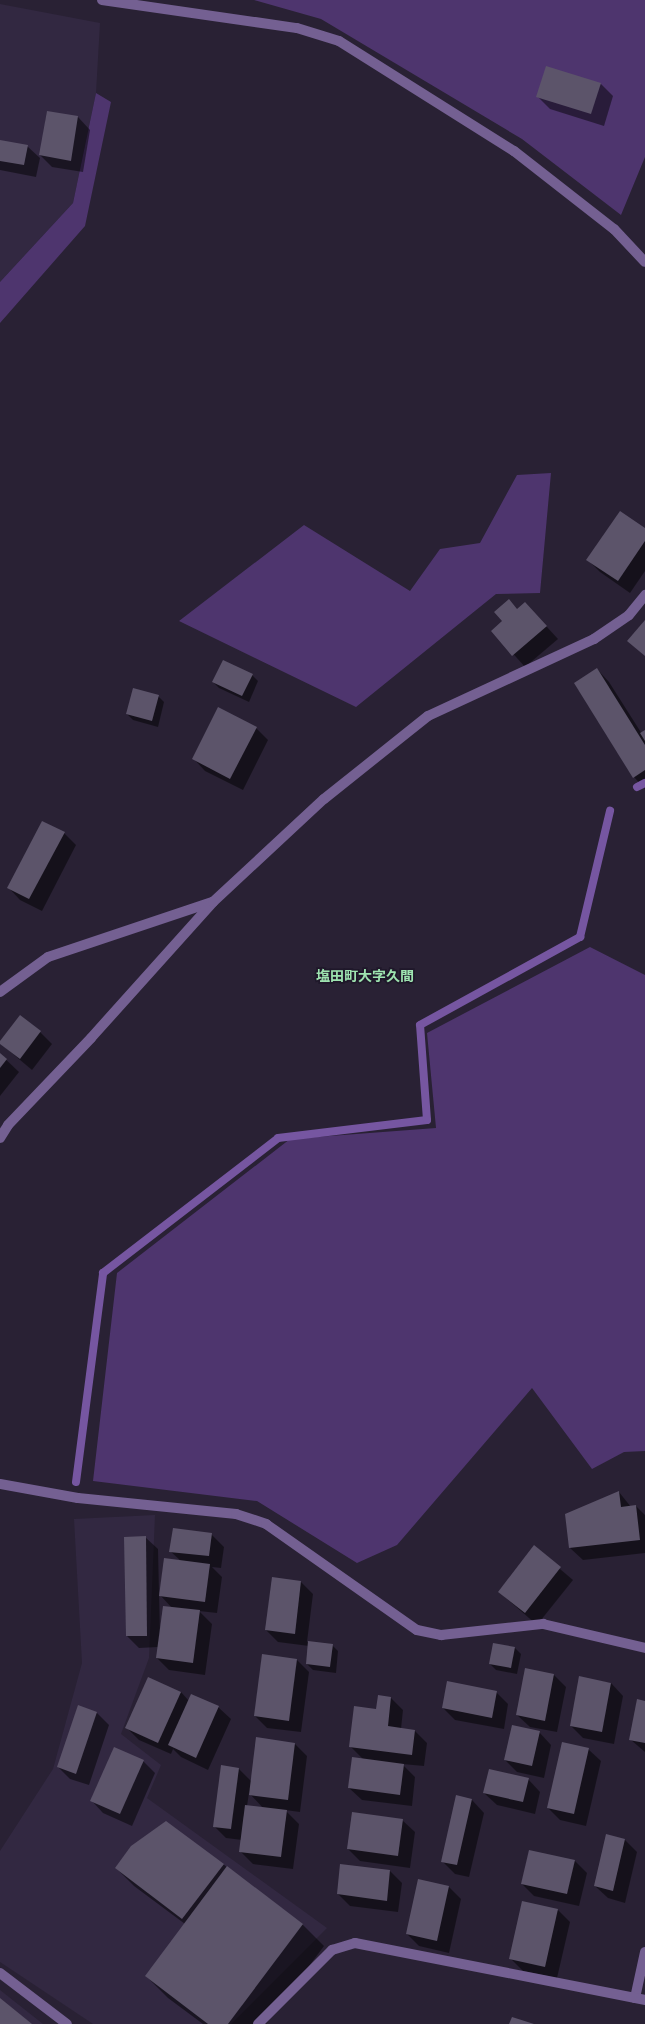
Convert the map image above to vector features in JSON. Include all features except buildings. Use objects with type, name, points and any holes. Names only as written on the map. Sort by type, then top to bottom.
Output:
[{"type":"street","points":[[102,0],[297,28],[339,42],[514,151],[614,229],[645,262]]},
{"type":"street","points":[[0,1138],[8,1125],[92,1038],[214,902],[324,799],[428,716],[594,639],[629,614],[645,594]]},
{"type":"street","points":[[0,992],[48,957],[214,902]]},
{"type":"street","points":[[0,1484],[78,1498],[236,1514],[266,1524],[417,1630],[441,1635],[543,1624],[645,1648]]},
{"type":"street","points":[[258,2024],[332,1950],[355,1942],[645,2000]]},
{"type":"street","points":[[635,1998],[645,1952]]},
{"type":"street","points":[[0,1972],[67,2024]]},
{"type":"shaded area","points":[[254,0],[645,0],[645,157],[621,215],[522,139],[321,19]]},
{"type":"shaded area","points":[[0,4],[100,23],[96,93],[73,203],[0,282]]},
{"type":"shaded area","points":[[96,93],[111,102],[85,226],[0,323],[0,282],[73,203]]},
{"type":"shaded area","points":[[551,473],[540,593],[496,594],[356,707],[179,621],[304,525],[410,591],[440,549],[480,543],[517,475]]},
{"type":"shaded area","points":[[590,947],[645,975],[645,1451],[624,1452],[592,1469],[532,1388],[397,1545],[357,1563],[257,1501],[93,1481],[117,1273],[290,1139],[436,1128],[427,1033]]},
{"type":"shaded area","points":[[155,1515],[149,1658],[121,1734],[161,1765],[147,1798],[327,1928],[231,2024],[93,2024],[0,1962],[0,1851],[53,1769],[82,1663],[74,1519]]},
{"type":"shaded area","points":[[0,1990],[43,2024],[0,2024]]},
{"type":"waterway","points":[[637,787],[645,783]]},
{"type":"waterway","points":[[76,1482],[103,1273],[278,1138],[427,1120],[420,1025],[580,937],[610,811]]},
{"type":"district","name":"塩田町大字久間","points":[[365,977]]}]
